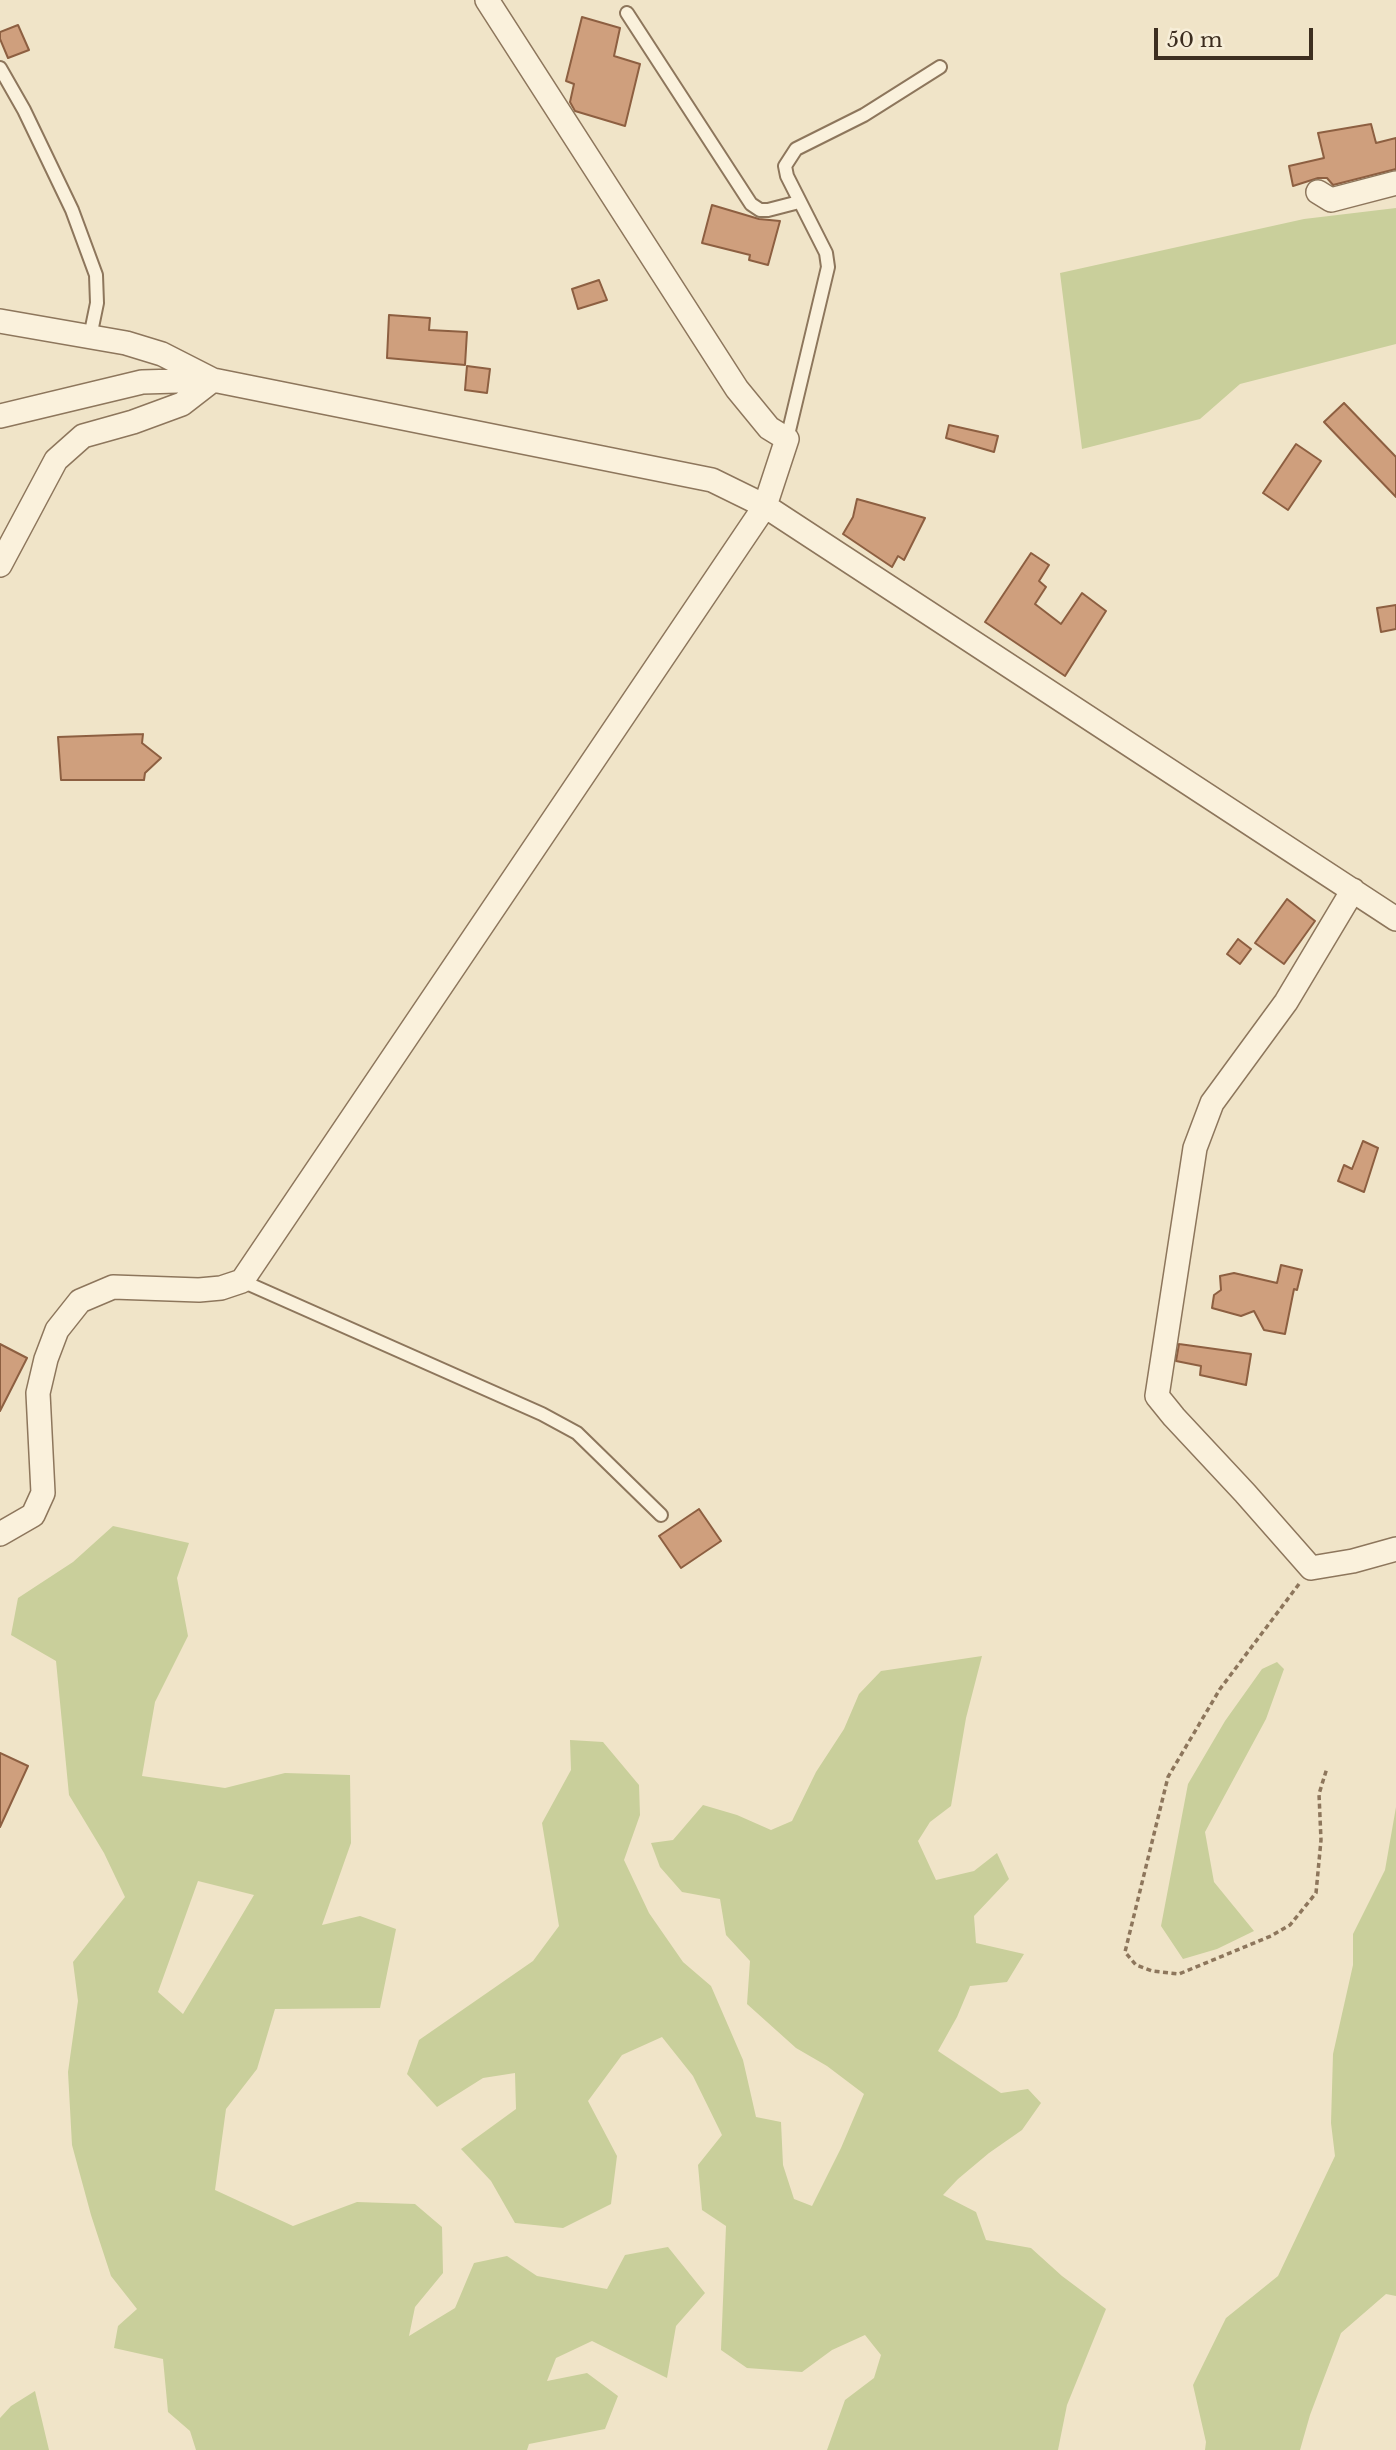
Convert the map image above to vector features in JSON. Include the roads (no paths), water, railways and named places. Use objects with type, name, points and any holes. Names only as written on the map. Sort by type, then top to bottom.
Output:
[{"type":"street","points":[[0,1534],[33,1515],[43,1493],[37,1393],[57,1331],[80,1301],[113,1287],[199,1290],[221,1288],[242,1281],[765,506],[787,439],[769,428],[737,389],[487,0]]},
{"type":"street","points":[[1318,192],[1331,200],[1396,183]]},
{"type":"street","points":[[0,321],[126,343],[162,354],[213,380]]},
{"type":"street","points":[[0,565],[56,460],[83,436],[182,404],[213,380]]},
{"type":"street","points":[[0,416],[142,382],[213,380],[712,480],[765,506],[1396,919]]},
{"type":"street","points":[[1353,890],[1286,1002],[1212,1103],[1195,1148],[1157,1396],[1311,1568],[1353,1562],[1396,1549]]},
{"type":"lane","points":[[627,13],[751,204],[761,210],[768,210],[799,202]]},
{"type":"lane","points":[[787,439],[828,267],[826,253],[799,202],[785,166],[796,149],[864,115],[940,67]]},
{"type":"lane","points":[[0,68],[24,110],[72,210],[96,275],[97,303],[90,337]]},
{"type":"lane","points":[[242,1281],[529,1409],[576,1433],[661,1515]]}]
